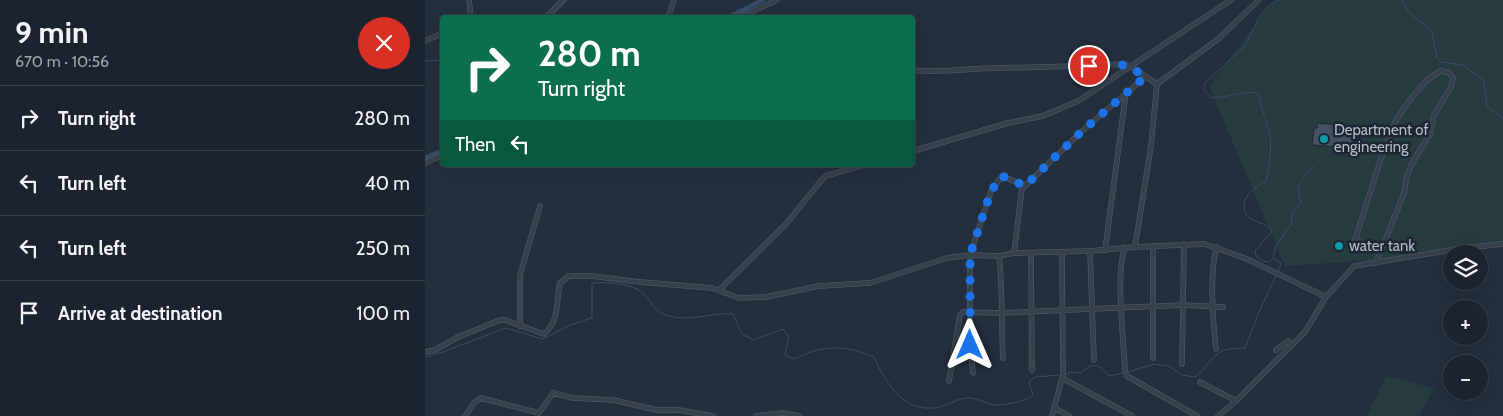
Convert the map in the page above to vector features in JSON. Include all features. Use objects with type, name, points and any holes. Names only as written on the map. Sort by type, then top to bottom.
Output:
[{"type":"street","points":[[469,0],[471,15]]},
{"type":"street","points":[[548,15],[563,0]]},
{"type":"street","points":[[669,15],[674,0]]},
{"type":"street","points":[[744,15],[777,0]]},
{"type":"street","points":[[915,150],[1008,123],[1043,116],[1078,102],[1231,0]]},
{"type":"street","points":[[1135,247],[1151,146],[1157,84],[1218,39],[1259,0]]},
{"type":"street","points":[[425,41],[440,34]]},
{"type":"street","points":[[915,70],[928,72],[1123,64],[1130,66],[1157,84]]},
{"type":"street","points":[[1376,263],[1381,251],[1403,193],[1407,175],[1430,134],[1434,114],[1451,87],[1453,78],[1448,72],[1440,71],[1409,101],[1395,122],[1385,144],[1355,240],[1381,251]]},
{"type":"street","points":[[1014,253],[1022,189],[1126,92],[1145,77]]},
{"type":"street","points":[[1105,250],[1126,92]]},
{"type":"street","points":[[425,163],[440,156]]},
{"type":"street","points":[[719,290],[785,225],[825,176],[856,167]]},
{"type":"street","points":[[973,373],[970,255],[991,191],[1002,176],[1025,186]]},
{"type":"street","points":[[520,326],[521,276],[541,206]]},
{"type":"street","points":[[1182,364],[1184,244]]},
{"type":"street","points":[[425,352],[435,350],[458,337],[499,320],[505,320],[544,334],[549,330],[558,309],[560,283],[569,276],[592,276],[719,290],[739,298],[766,297],[819,286],[870,283],[947,258],[970,255],[999,256],[1014,253],[1062,253],[1125,247],[1205,244],[1247,259],[1326,298]]},
{"type":"street","points":[[1218,416],[1305,332],[1326,298],[1354,266],[1463,248],[1503,244]]},
{"type":"street","points":[[1153,246],[1153,358]]},
{"type":"street","points":[[1125,247],[1122,257],[1121,308],[1126,373],[1197,416]]},
{"type":"street","points":[[1215,349],[1213,306],[1214,256],[1217,247]]},
{"type":"street","points":[[1090,251],[1093,360]]},
{"type":"street","points":[[1031,253],[1032,370]]},
{"type":"street","points":[[1052,416],[1062,376],[1062,253]]},
{"type":"street","points":[[999,256],[1002,282],[1003,358]]},
{"type":"street","points":[[949,381],[959,315],[963,312],[1001,313],[1183,305],[1223,307]]},
{"type":"street","points":[[1276,350],[1288,341],[1292,345]]},
{"type":"street","points":[[1062,376],[1132,416]]},
{"type":"street","points":[[1200,382],[1236,400]]},
{"type":"street","points":[[465,416],[474,403],[481,398],[539,413],[553,393],[573,398],[613,400],[657,410],[679,410],[713,416]]},
{"type":"street","points":[[1054,408],[1069,416]]},
{"type":"street","points":[[756,416],[783,413],[799,416]]},
{"type":"green space","points":[[1279,0],[1503,0],[1503,244],[1488,246],[1443,245],[1443,252],[1377,260],[1285,266],[1209,86],[1268,8]]},
{"type":"green space","points":[[1386,376],[1434,388],[1419,416],[1367,416]]},
{"type":"building","name":"Department of engineering","points":[[1317,123],[1361,127],[1359,138],[1356,138],[1355,147],[1358,148],[1358,156],[1338,155],[1339,147],[1312,145],[1314,128],[1317,128]]},
{"type":"waterway","points":[[553,15],[567,0]]},
{"type":"waterway","points":[[733,15],[763,0]]},
{"type":"waterway","points":[[1278,0],[1267,7],[1259,18],[1245,46],[1205,83],[1204,90],[1211,98],[1258,93],[1269,130],[1270,156],[1266,181],[1248,194],[1244,207],[1247,216],[1269,227],[1272,231],[1255,251],[1256,256],[1263,261],[1269,262],[1273,258],[1281,263],[1278,273]]},
{"type":"waterway","points":[[1402,0],[1408,11],[1432,32],[1437,58],[1441,62],[1463,65],[1484,81],[1487,106],[1503,119]]},
{"type":"waterway","points":[[425,61],[440,60]]},
{"type":"waterway","points":[[425,158],[440,151]]},
{"type":"waterway","points":[[1273,257],[1276,246],[1291,225],[1292,214],[1301,203],[1299,186],[1314,166]]},
{"type":"waterway","points":[[1128,372],[1154,364],[1169,366],[1182,375],[1195,377],[1220,352],[1227,349],[1245,348],[1276,276]]},
{"type":"waterway","points":[[425,357],[506,328],[543,339],[570,325],[592,318],[592,283],[605,283],[627,285],[639,290],[658,311],[673,317],[690,318],[733,314],[742,334],[754,340],[783,329],[789,337],[785,355],[794,359],[814,351],[833,348],[853,350],[874,357],[889,385],[896,393],[904,400],[923,408],[939,407],[966,398],[997,405],[1016,402],[1033,395],[1029,382],[1035,377],[1060,375]]},
{"type":"waterway","points":[[1064,375],[1071,372],[1080,373],[1092,366],[1099,366],[1109,376],[1124,373]]},
{"type":"place","name":"Department of engineering","points":[[1324,139]]},
{"type":"place","name":"water tank","points":[[1339,246]]},
{"type":"route","points":[[970,345],[970,255],[991,191],[1002,176],[1025,186],[1081,132],[1145,77],[1130,66],[1123,64],[1089,66]]}]
